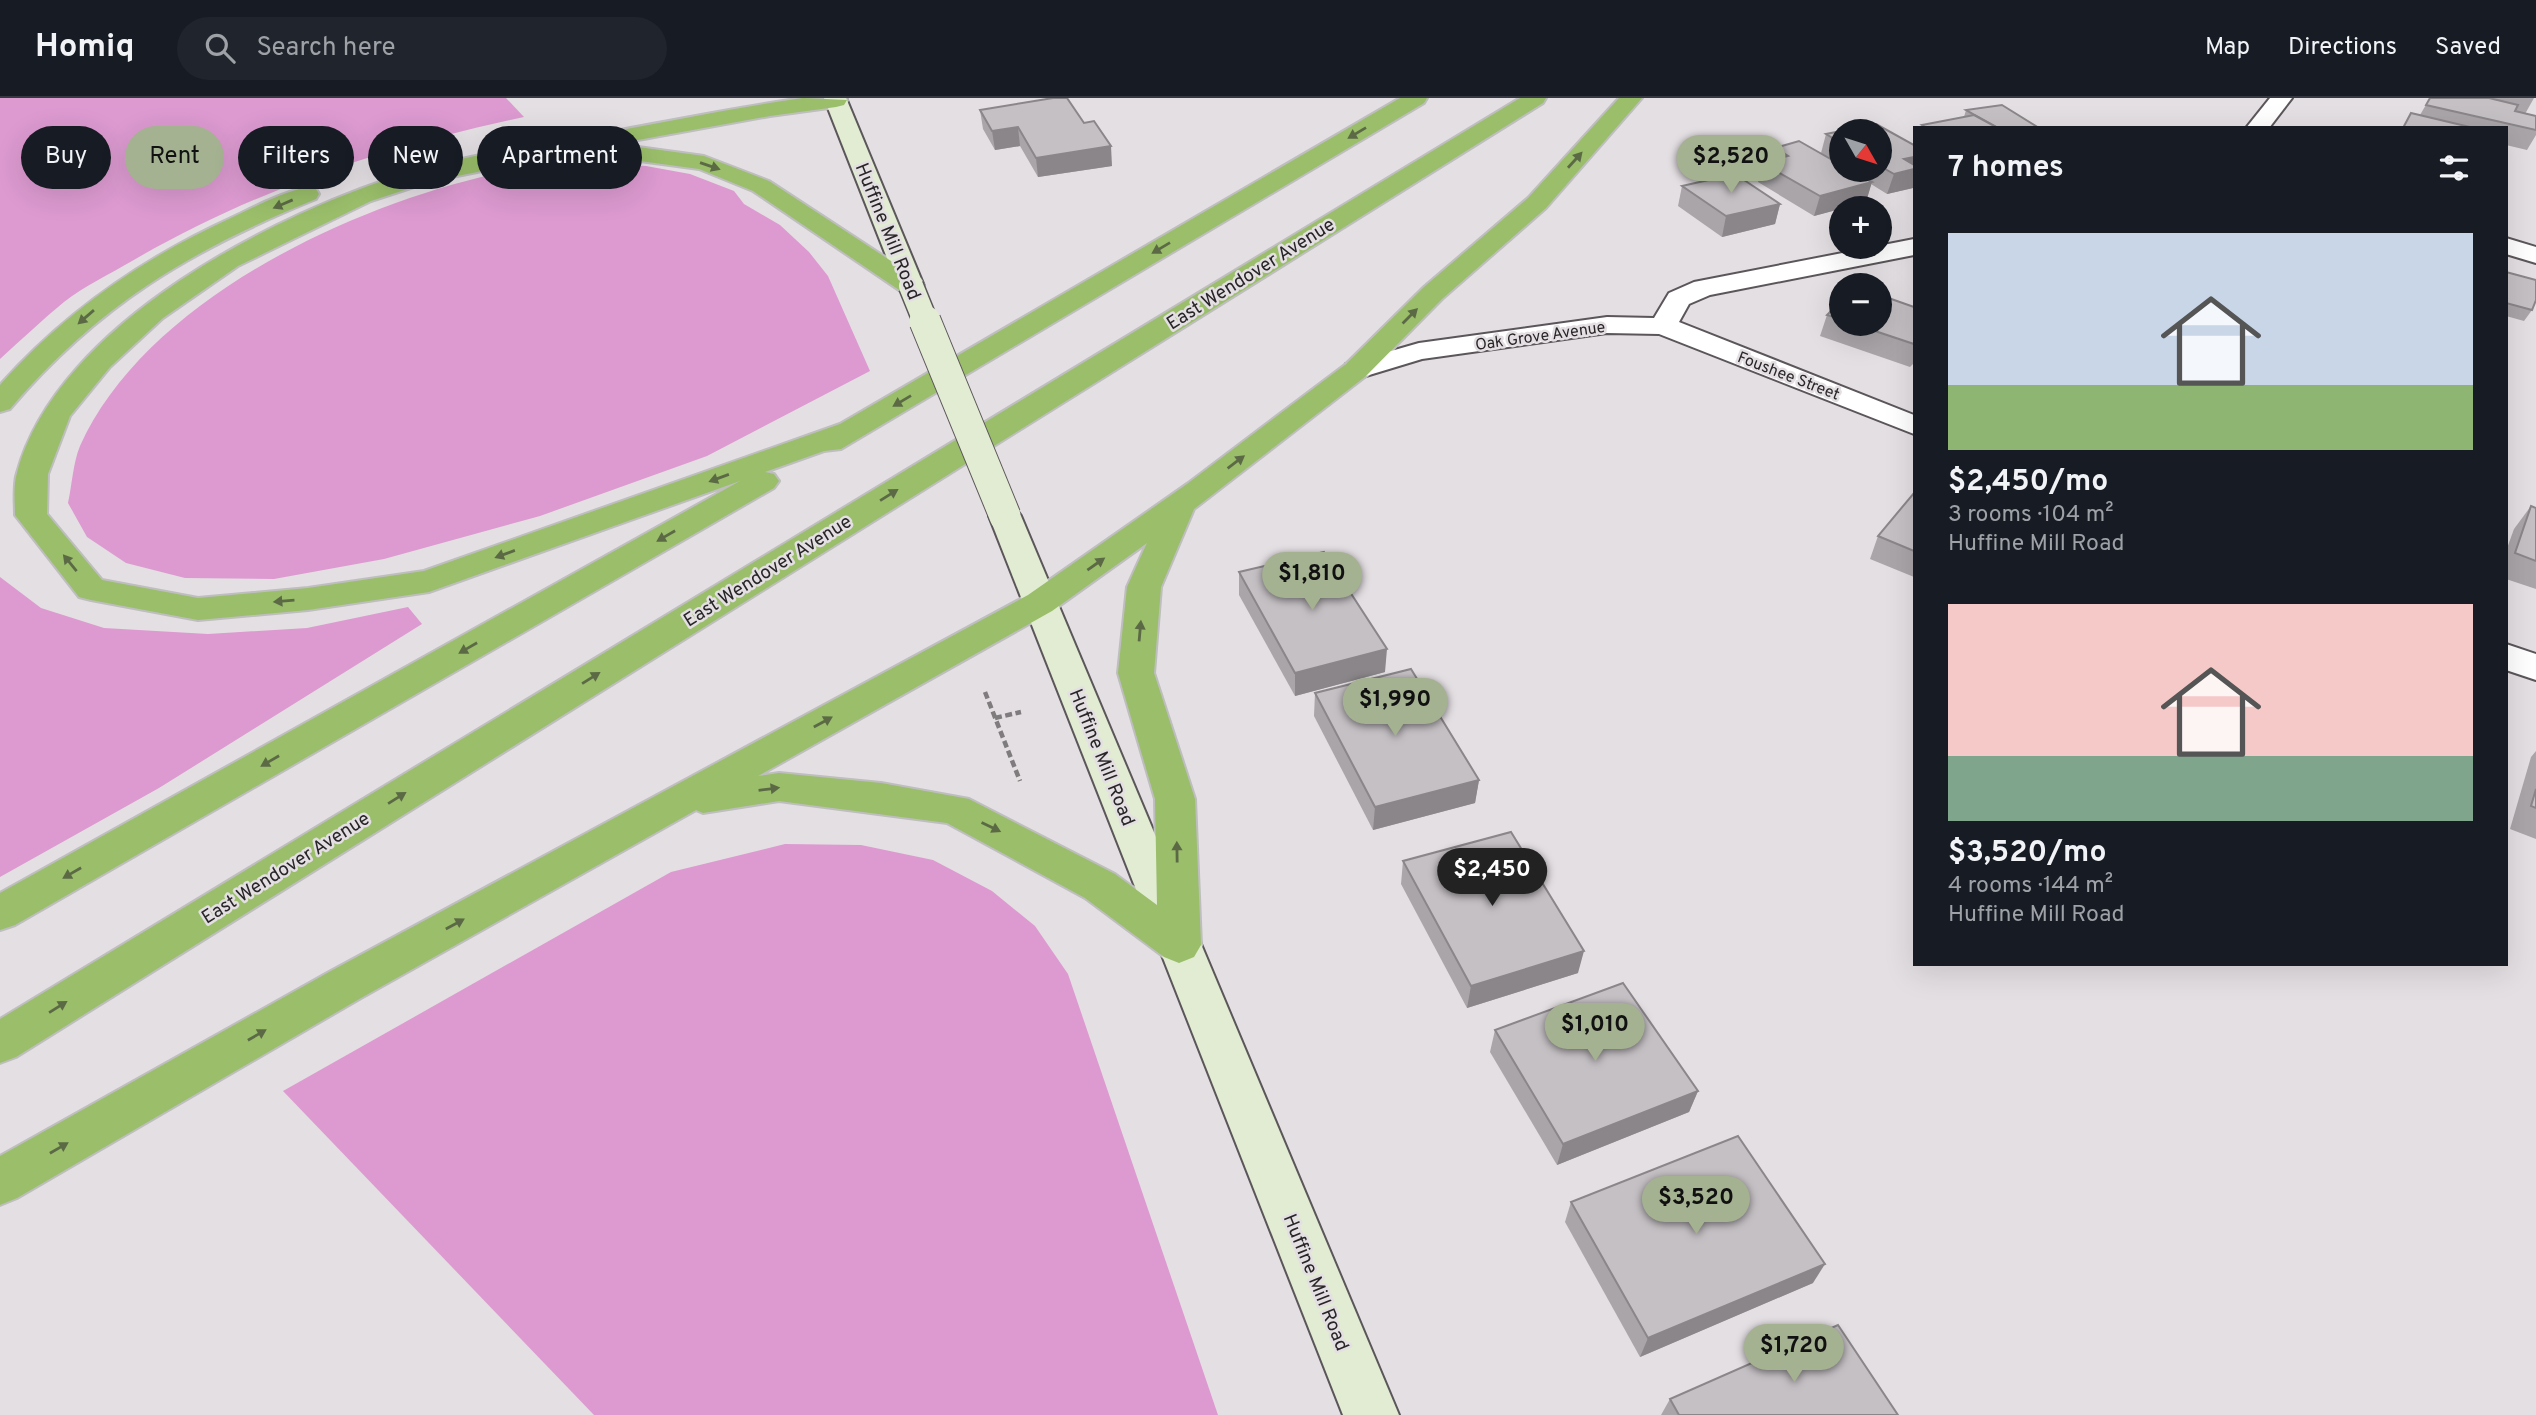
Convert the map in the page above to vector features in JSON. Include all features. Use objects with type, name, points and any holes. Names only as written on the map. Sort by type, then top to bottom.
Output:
[{"type":"highway","points":[[0,913],[853,430],[1416,98]]},
{"type":"highway","name":"East Wendover Avenue","points":[[0,1043],[1535,98]]},
{"type":"highway","points":[[0,1182],[345,985],[1040,603],[1181,503],[1356,370],[1433,293],[1537,202],[1631,98]]},
{"type":"highway","points":[[642,132],[835,99]]},
{"type":"highway","points":[[0,403],[33,364],[92,311],[152,270],[232,226],[358,174],[477,141]]},
{"type":"highway","points":[[642,153],[704,163],[761,186],[911,286]]},
{"type":"highway","points":[[477,164],[426,175],[362,196],[290,229],[229,261],[153,312],[100,361],[56,414],[32,474],[31,515],[92,589],[198,609],[308,599],[429,581],[853,430]]},
{"type":"highway","points":[[1179,945],[1175,799],[1136,673],[1144,587],[1181,503]]},
{"type":"highway","points":[[677,802],[779,787],[881,797],[955,809],[1100,886],[1179,945]]},
{"type":"main road","name":"Huffine Mill Road","points":[[835,99],[1371,1415]]},
{"type":"street","points":[[2259,126],[2281,98]]},
{"type":"street","points":[[1663,326],[1678,299],[1703,288],[1913,247]]},
{"type":"street","points":[[2508,247],[2536,255]]},
{"type":"street","name":"Oak Grove Avenue","points":[[1356,370],[1419,351],[1607,325],[1663,326]]},
{"type":"street","name":"Foushee Street","points":[[1663,326],[1913,425]]},
{"type":"street","points":[[2508,657],[2536,668]]},
{"type":"path","points":[[1021,712],[995,718],[1022,787]]},
{"type":"shaded area","points":[[0,98],[506,98],[524,117],[477,126],[463,132],[463,126],[368,126],[368,158],[354,163],[354,126],[238,126],[238,189],[281,189],[178,236],[97,280],[64,302],[0,359]]},
{"type":"shaded area","points":[[642,166],[690,174],[734,191],[744,204],[780,225],[809,252],[828,276],[870,371],[707,456],[540,516],[384,559],[274,579],[185,578],[126,563],[87,537],[68,503],[80,446],[113,390],[159,340],[214,296],[277,257],[343,224],[411,198],[441,189],[463,189],[463,182],[477,178],[477,189],[642,189]]},
{"type":"shaded area","points":[[0,577],[41,608],[104,628],[208,634],[307,628],[408,607],[422,624],[159,788],[0,877]]},
{"type":"shaded area","points":[[785,844],[861,845],[933,860],[992,891],[1035,926],[1068,974],[1218,1415],[594,1415],[283,1091],[671,872]]},
{"type":"building","points":[[1067,98],[1084,123],[1094,121],[1111,146],[1036,158],[1018,127],[992,131],[980,110]]},
{"type":"building","points":[[2430,98],[2489,98],[2518,105],[2515,111],[2536,116],[2536,130],[2426,105]]},
{"type":"building","points":[[2002,105],[2036,126],[1994,126],[1966,110]]},
{"type":"building","points":[[2411,113],[2466,126],[2404,126]]},
{"type":"building","points":[[1974,115],[1994,126],[1924,126]]},
{"type":"building","points":[[1892,133],[1913,144],[1913,157],[1904,159],[1913,164],[1913,169],[1894,174]]},
{"type":"building","points":[[1799,141],[1829,158],[1829,182],[1872,182],[1820,196],[1762,163],[1788,156],[1775,148]]},
{"type":"building","points":[[1735,174],[1780,204],[1726,216],[1682,186]]},
{"type":"building","points":[[2508,273],[2536,280],[2536,300],[2532,310],[2508,304]]},
{"type":"building","points":[[1892,299],[1913,307],[1913,344],[1890,336]]},
{"type":"building","points":[[1913,494],[1913,551],[1878,536]]},
{"type":"building","points":[[2531,506],[2536,508],[2536,561],[2515,553]]},
{"type":"building","points":[[1324,552],[1387,649],[1295,673],[1239,572]]},
{"type":"building","points":[[1411,669],[1479,780],[1375,807],[1315,693]]},
{"type":"building","points":[[2536,789],[2536,808],[2531,806]]},
{"type":"building","points":[[1511,832],[1584,951],[1471,986],[1403,861]]},
{"type":"building","points":[[1623,983],[1698,1091],[1563,1144],[1495,1030]]},
{"type":"building","points":[[1738,1136],[1825,1264],[1648,1338],[1571,1202]]},
{"type":"building","points":[[1838,1325],[1898,1415],[1679,1415],[1670,1399]]}]
